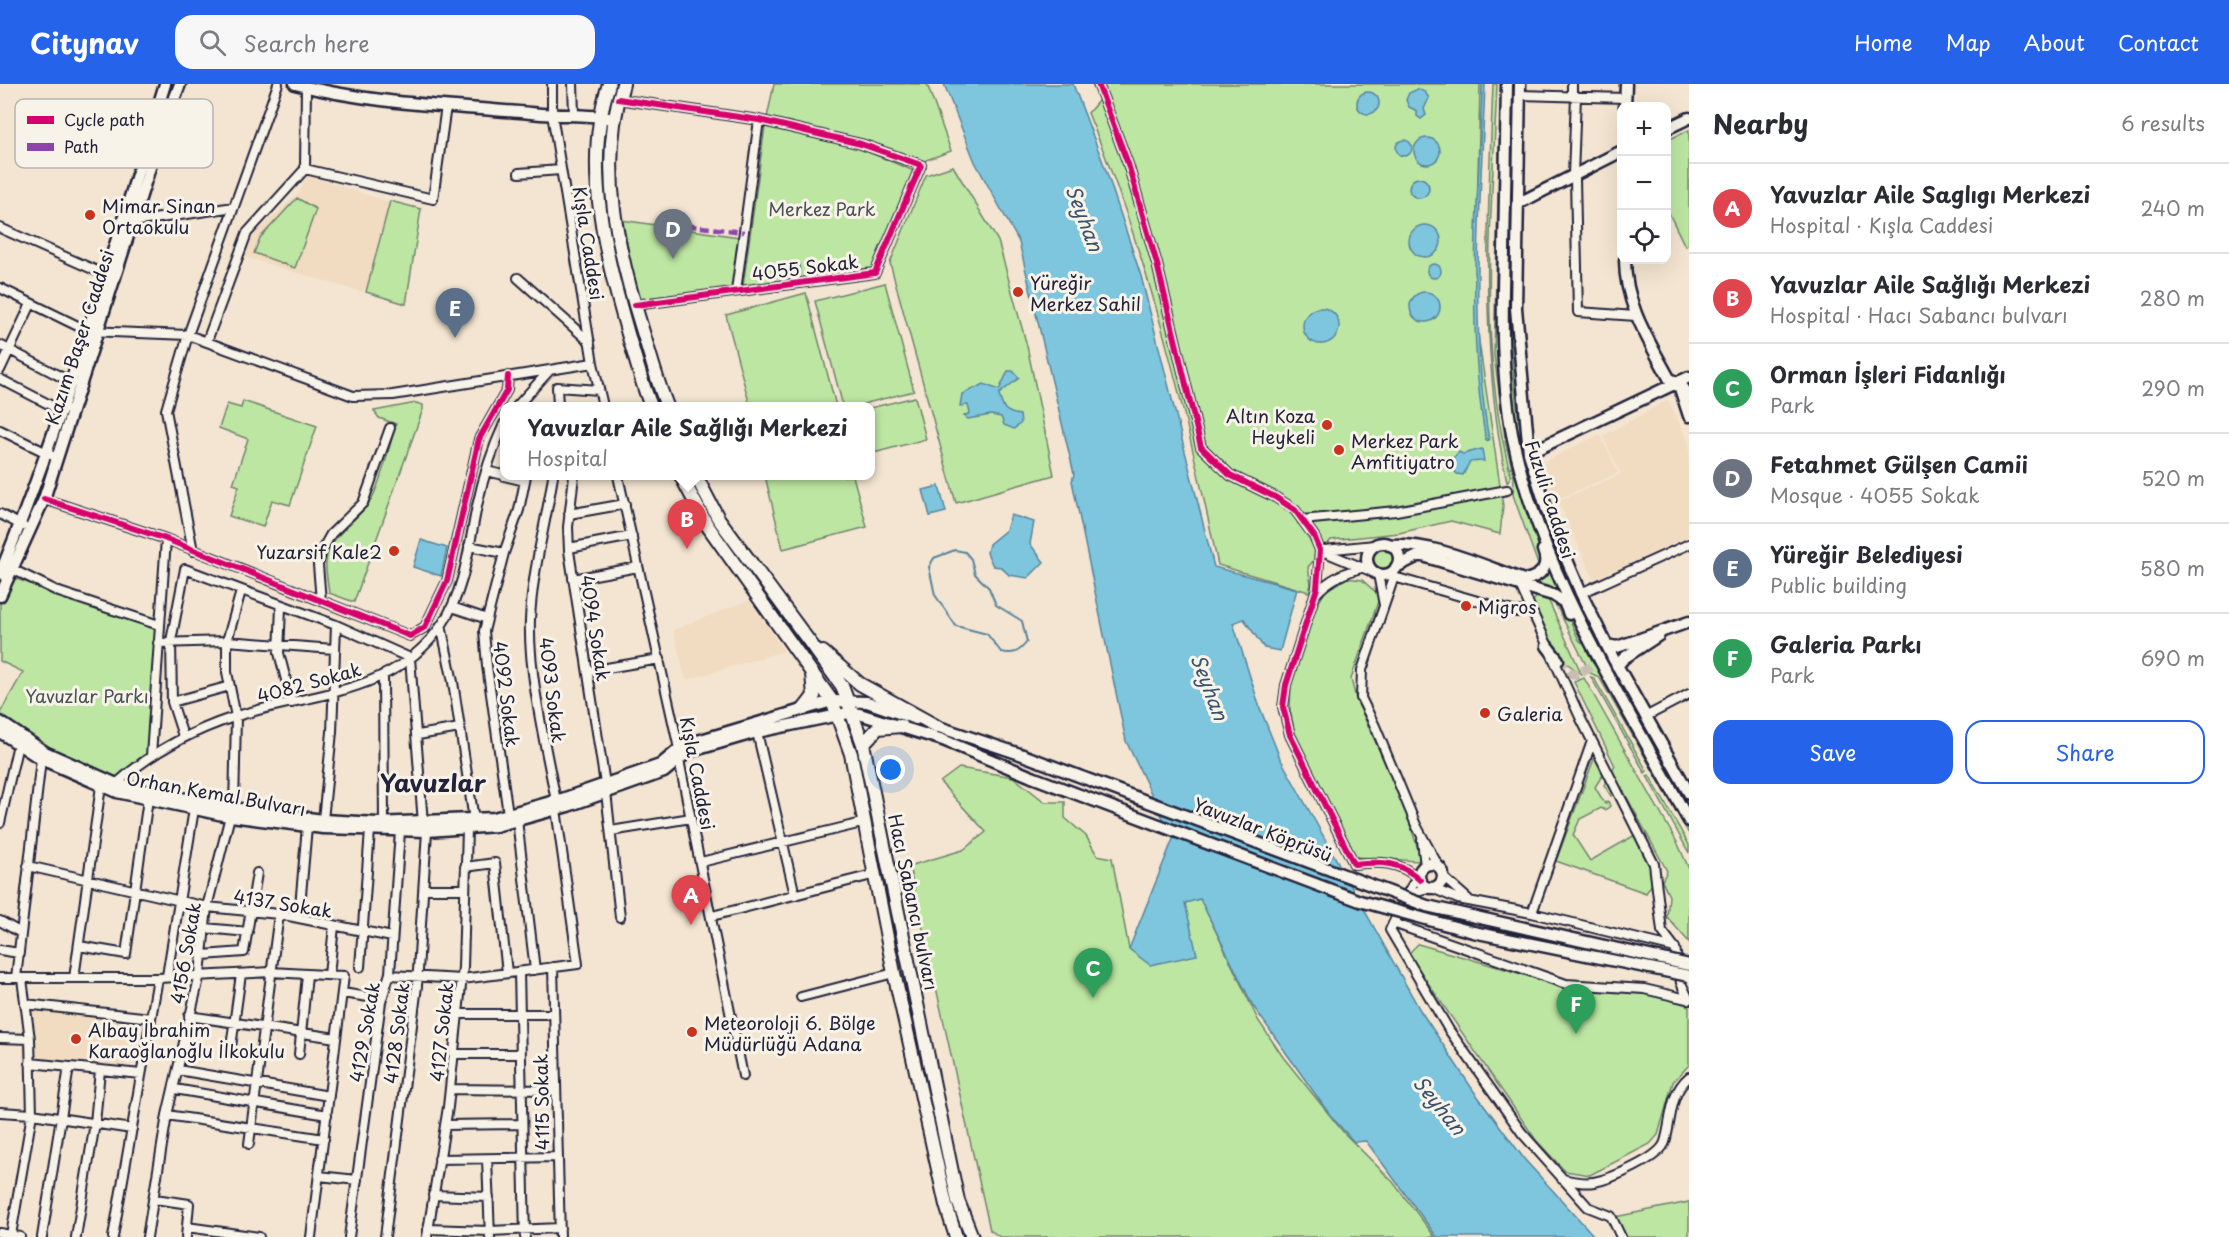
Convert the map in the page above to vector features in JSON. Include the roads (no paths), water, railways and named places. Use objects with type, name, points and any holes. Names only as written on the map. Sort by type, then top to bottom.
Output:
[{"type":"main road","name":"Kazım Başer Caddesi","points":[[160,99],[165,84]]},
{"type":"main road","name":"Kazım Başer Caddesi","points":[[173,99],[178,84]]},
{"type":"main road","points":[[295,84],[333,94],[446,106],[600,116],[614,119]]},
{"type":"main road","points":[[609,84],[600,116],[597,170],[602,220],[621,308],[650,402]]},
{"type":"main road","points":[[623,84],[614,119],[610,171],[614,206],[634,305],[666,402]]},
{"type":"main road","name":"Fuzuli Caddesi","points":[[1507,84],[1503,353],[1512,433],[1539,526],[1590,644],[1689,821]]},
{"type":"main road","points":[[1625,102],[1626,84]]},
{"type":"main road","name":"Fuzuli Caddesi","points":[[1520,90],[1516,308],[1529,453],[1550,520],[1581,593],[1617,666],[1689,793]]},
{"type":"main road","points":[[1671,127],[1689,118]]},
{"type":"main road","points":[[1517,204],[1617,153]]},
{"type":"main road","name":"Kazım Başer Caddesi","points":[[0,574],[44,499],[81,383],[106,275],[139,168]]},
{"type":"main road","name":"Kazım Başer Caddesi","points":[[0,596],[14,570],[46,452],[60,410],[93,332],[150,168]]},
{"type":"main road","points":[[1625,264],[1625,282],[1636,316],[1670,380],[1684,379]]},
{"type":"main road","points":[[1529,453],[1684,379]]},
{"type":"main road","points":[[1684,379],[1689,396]]},
{"type":"main road","points":[[1684,379],[1683,403],[1689,416]]},
{"type":"main road","name":"Hacı Sabancı bulvarı","points":[[683,480],[707,525],[811,670],[834,707],[851,754],[894,973],[941,1183],[956,1237]]},
{"type":"main road","name":"Hacı Sabancı bulvarı","points":[[698,480],[718,518],[770,592],[842,686],[851,707],[863,744],[958,1201],[972,1237]]},
{"type":"main road","points":[[1539,526],[1539,540],[1546,559],[1542,573],[1536,578],[1524,580],[1427,547],[1408,544],[1375,545],[1367,558],[1372,571],[1388,573],[1420,555],[1553,595],[1564,602],[1580,637],[1590,644]]},
{"type":"main road","points":[[1389,545],[1397,552],[1395,571]]},
{"type":"main road","points":[[1646,641],[1689,622]]},
{"type":"main road","points":[[1607,645],[1617,647],[1662,633]]},
{"type":"main road","points":[[1617,666],[1624,658],[1662,633]]},
{"type":"main road","points":[[805,636],[860,684],[936,726]]},
{"type":"main road","points":[[1547,646],[1558,660]]},
{"type":"main road","points":[[804,709],[814,696],[811,670]]},
{"type":"main road","name":"Yavuzlar Köprüsü","points":[[851,707],[867,702],[1020,754],[1427,906],[1689,964]]},
{"type":"main road","name":"Orhan Kemal Bulvarı","points":[[0,722],[45,753],[117,784],[232,812],[308,826],[400,831],[513,817],[556,805],[605,788],[660,765],[679,754],[834,707]]},
{"type":"main road","name":"Orhan Kemal Bulvarı","points":[[679,754],[684,745],[804,709],[851,707]]},
{"type":"main road","name":"Yavuzlar Köprüsü","points":[[851,707],[1360,901],[1473,933],[1689,976]]},
{"type":"main road","points":[[863,744],[878,728],[901,726]]},
{"type":"main road","name":"Orhan Kemal Bulvarı","points":[[0,732],[41,759],[101,786],[148,799],[194,809],[425,827]]},
{"type":"main road","points":[[1433,865],[1442,873],[1440,884],[1424,878],[1433,865]]},
{"type":"main road","points":[[1672,961],[1689,958]]},
{"type":"main road","points":[[1669,973],[1689,983]]},
{"type":"street","points":[[193,551],[166,410],[188,335],[278,84]]},
{"type":"street","name":"Kışla Caddesi","points":[[552,84],[552,114],[593,363],[602,402]]},
{"type":"street","points":[[573,84],[574,114]]},
{"type":"street","points":[[1098,84],[1128,164],[1157,264],[1201,447],[1230,475],[1275,497],[1295,510],[1314,536],[1320,550],[1314,596],[1286,685],[1283,707],[1290,735],[1354,864],[1383,861],[1399,865],[1458,899],[1468,899],[1532,913],[1675,948]]},
{"type":"street","points":[[1572,84],[1578,312],[1636,316]]},
{"type":"street","points":[[207,341],[247,233],[305,169],[306,87]]},
{"type":"street","points":[[1520,90],[1625,102]]},
{"type":"street","name":"4055 Sokak","points":[[618,99],[759,120],[861,144],[921,165],[875,273],[634,305]]},
{"type":"street","points":[[305,169],[433,199],[446,106]]},
{"type":"street","points":[[736,291],[759,120]]},
{"type":"street","points":[[519,172],[561,170]]},
{"type":"street","points":[[133,222],[234,207]]},
{"type":"street","points":[[0,228],[106,275]]},
{"type":"street","points":[[518,278],[590,342]]},
{"type":"street","points":[[0,288],[93,332],[188,335],[353,396],[393,395],[593,363]]},
{"type":"street","points":[[0,370],[31,304]]},
{"type":"street","points":[[0,345],[70,383],[81,383]]},
{"type":"street","points":[[521,402],[549,370]]},
{"type":"street","points":[[500,402],[507,390],[508,376]]},
{"type":"street","points":[[0,379],[60,410],[73,409]]},
{"type":"street","points":[[558,402],[557,387],[599,390]]},
{"type":"street","points":[[44,499],[166,539],[410,636],[425,627],[447,581],[479,439],[500,402]]},
{"type":"street","points":[[321,602],[318,565],[322,550],[331,534],[363,503],[390,428]]},
{"type":"street","points":[[0,429],[57,458]]},
{"type":"street","name":"4082 Sokak","points":[[117,784],[151,756],[183,736],[236,717],[359,687],[383,676],[410,658],[441,625],[452,607],[486,471],[500,434]]},
{"type":"street","points":[[486,471],[500,474]]},
{"type":"street","name":"4092 Sokak","points":[[525,480],[519,510],[504,553],[484,631],[487,666],[513,817],[535,970]]},
{"type":"street","name":"4093 Sokak","points":[[552,480],[535,572],[530,622],[536,686],[556,805],[578,964],[553,967]]},
{"type":"street","name":"4094 Sokak","points":[[573,480],[569,514],[569,548],[589,671],[620,917]]},
{"type":"street","name":"Kışla Caddesi","points":[[619,480],[660,659],[743,1076]]},
{"type":"street","points":[[1302,520],[1396,511],[1507,490]]},
{"type":"street","points":[[569,514],[625,504]]},
{"type":"street","points":[[0,514],[26,527]]},
{"type":"street","points":[[569,548],[632,536]]},
{"type":"street","points":[[151,756],[166,539]]},
{"type":"street","points":[[1581,593],[1689,544]]},
{"type":"street","points":[[1320,550],[1375,545]]},
{"type":"street","points":[[469,546],[504,553]]},
{"type":"street","points":[[1320,550],[1372,571],[1384,607]]},
{"type":"street","points":[[573,579],[638,567]]},
{"type":"street","points":[[183,736],[172,702],[171,641],[184,569],[281,607],[336,625],[410,658]]},
{"type":"street","points":[[14,570],[59,592],[159,626]]},
{"type":"street","points":[[1314,596],[1323,586],[1349,571],[1372,571]]},
{"type":"street","points":[[1468,899],[1442,873],[1421,836],[1361,698],[1362,670],[1395,571],[1516,612],[1531,610]]},
{"type":"street","points":[[1520,585],[1592,741],[1654,864],[1662,931],[1675,948],[1681,983],[1688,1000]]},
{"type":"street","name":"4156 Sokak","points":[[147,1237],[167,1114],[175,1089],[177,1070],[200,974],[207,907],[232,812],[236,717],[230,686],[227,641],[241,591]]},
{"type":"street","points":[[281,607],[279,647],[282,675],[292,703]]},
{"type":"street","points":[[452,607],[487,619]]},
{"type":"street","points":[[323,820],[335,693],[336,625]]},
{"type":"street","name":"4127 Sokak","points":[[427,1233],[450,1089],[462,979],[465,867],[470,824],[460,728],[441,625]]},
{"type":"street","points":[[158,643],[227,641],[279,647],[334,649]]},
{"type":"street","name":"4128 Sokak","points":[[385,1237],[418,977],[424,889],[425,827],[410,658]]},
{"type":"street","points":[[589,671],[660,659]]},
{"type":"street","points":[[383,676],[384,823]]},
{"type":"street","points":[[172,702],[230,686]]},
{"type":"street","points":[[1645,717],[1689,694]]},
{"type":"street","points":[[418,735],[460,728]]},
{"type":"street","points":[[757,732],[795,895]]},
{"type":"street","points":[[1532,913],[1592,741]]},
{"type":"street","points":[[0,823],[18,744]]},
{"type":"street","points":[[11,1235],[32,1114],[30,1039],[26,1004],[19,979],[19,953],[41,759]]},
{"type":"street","points":[[74,978],[101,786]]},
{"type":"street","points":[[79,946],[126,954],[137,891],[148,799]]},
{"type":"street","points":[[167,976],[194,809]]},
{"type":"street","points":[[610,831],[691,818]]},
{"type":"street","points":[[700,862],[866,822]]},
{"type":"street","points":[[299,918],[308,826]]},
{"type":"street","points":[[360,967],[370,830]]},
{"type":"street","name":"4129 Sokak","points":[[349,1237],[382,999],[390,975],[400,831]]},
{"type":"street","points":[[1421,836],[1424,878]]},
{"type":"street","points":[[465,867],[495,862],[507,973]]},
{"type":"street","name":"4137 Sokak","points":[[28,866],[207,907],[279,914],[393,937]]},
{"type":"street","points":[[203,955],[244,952],[257,873]]},
{"type":"street","points":[[712,916],[876,874]]},
{"type":"street","points":[[1424,878],[1407,894],[1390,930],[1449,1030],[1522,1133],[1588,1208],[1611,1216],[1621,1237]]},
{"type":"street","points":[[1407,894],[1424,878]]},
{"type":"street","points":[[424,889],[465,889]]},
{"type":"street","points":[[249,1144],[279,914]]},
{"type":"street","points":[[0,921],[21,933]]},
{"type":"street","points":[[1393,923],[1566,984],[1644,989],[1688,1000]]},
{"type":"street","points":[[329,975],[334,926]]},
{"type":"street","points":[[205,928],[248,932]]},
{"type":"street","points":[[0,950],[19,953]]},
{"type":"street","points":[[390,975],[462,979],[553,967]]},
{"type":"street","name":"4115 Sokak","points":[[553,967],[560,1237]]},
{"type":"street","points":[[0,978],[158,978],[271,972],[344,976],[311,1237]]},
{"type":"street","points":[[519,972],[525,1233]]},
{"type":"street","points":[[801,997],[894,973]]},
{"type":"street","points":[[231,1047],[241,974]]},
{"type":"street","points":[[299,1054],[308,975]]},
{"type":"street","points":[[113,1237],[158,978]]},
{"type":"street","points":[[342,993],[382,999]]},
{"type":"street","points":[[26,1004],[151,1018]]},
{"type":"street","points":[[458,1014],[554,1014]]},
{"type":"street","points":[[189,1016],[235,1021],[336,1038]]},
{"type":"street","points":[[0,1038],[30,1039]]},
{"type":"street","points":[[453,1054],[520,1054]]},
{"type":"street","points":[[30,1063],[141,1074]]},
{"type":"street","points":[[42,1237],[69,1067]]},
{"type":"street","points":[[76,1237],[95,1123],[100,1070]]},
{"type":"street","points":[[177,1070],[329,1096]]},
{"type":"street","points":[[1561,1179],[1582,1184],[1596,1182],[1653,1158],[1664,1144],[1669,1113],[1679,1089],[1689,1077]]},
{"type":"street","points":[[175,1089],[327,1115]]},
{"type":"street","points":[[450,1089],[556,1090]]},
{"type":"street","points":[[0,1112],[32,1114],[132,1129]]},
{"type":"street","points":[[167,1114],[324,1139]]},
{"type":"street","points":[[445,1125],[522,1124]]},
{"type":"street","points":[[439,1159],[557,1157]]},
{"type":"street","points":[[487,1159],[490,1234]]},
{"type":"street","points":[[319,1176],[357,1180]]},
{"type":"street","points":[[434,1195],[489,1197]]},
{"type":"street","points":[[155,1199],[189,1204],[186,1237]]},
{"type":"street","points":[[188,1227],[259,1236]]},
{"type":"street","points":[[427,1233],[525,1233],[560,1228]]},
{"type":"street","points":[[0,1233],[21,1237]]},
{"type":"water","name":"Seyhan","points":[[944,84],[1073,84],[1107,173],[1141,276],[1214,567],[1297,589],[1280,651],[1264,648],[1244,619],[1233,623],[1260,708],[1280,758],[1420,1010],[1473,1090],[1525,1160],[1595,1237],[1437,1237],[1366,1141],[1354,1142],[1330,1115],[1253,1006],[1200,899],[1185,903],[1197,955],[1150,965],[1129,949],[1173,839],[1126,741],[1072,481],[1074,474],[1019,242],[975,162]]},
{"type":"water","points":[[1482,84],[1485,84],[1479,218],[1478,308],[1479,353],[1489,440],[1486,441],[1476,352],[1475,308],[1476,218]]},
{"type":"water","points":[[1418,89],[1425,92],[1429,98],[1424,109],[1426,115],[1421,119],[1417,116],[1417,111],[1409,107],[1406,100],[1409,93]]},
{"type":"water","points":[[1364,92],[1372,92],[1379,99],[1379,107],[1372,114],[1364,114],[1357,107],[1357,99]]},
{"type":"water","points":[[1427,138],[1436,142],[1440,151],[1436,160],[1427,164],[1418,160],[1414,151],[1418,142]]},
{"type":"water","points":[[1401,140],[1407,140],[1412,148],[1410,154],[1401,156],[1396,151],[1396,145]]},
{"type":"water","points":[[1419,178],[1426,181],[1429,188],[1426,195],[1419,198],[1412,195],[1409,188],[1412,181]]},
{"type":"water","points":[[1425,225],[1436,230],[1441,241],[1436,252],[1425,257],[1414,252],[1409,241],[1414,230]]},
{"type":"water","points":[[799,263],[800,274],[775,277],[774,266]]},
{"type":"water","points":[[1431,264],[1437,264],[1441,271],[1437,278],[1431,278],[1427,274],[1427,268]]},
{"type":"water","points":[[1425,292],[1436,296],[1440,307],[1436,318],[1425,322],[1414,318],[1410,307],[1414,296]]},
{"type":"water","points":[[1321,308],[1334,313],[1339,326],[1334,339],[1321,344],[1308,339],[1303,326],[1308,313]]},
{"type":"water","points":[[1008,371],[1013,371],[1019,378],[999,394],[1000,399],[1008,411],[1020,415],[1021,423],[1014,429],[1004,425],[1001,417],[991,415],[968,419],[964,416],[970,413],[968,405],[960,406],[962,394],[984,384],[999,390]]},
{"type":"water","points":[[1482,449],[1484,461],[1471,462],[1463,475],[1457,474],[1452,467],[1453,458],[1459,452],[1463,454]]},
{"type":"water","points":[[939,486],[946,512],[930,516],[923,490]]},
{"type":"water","points":[[1011,515],[1034,522],[1030,544],[1044,562],[1028,578],[1009,575],[1001,567],[993,566],[987,553],[989,544],[1006,530]]},
{"type":"water","points":[[421,540],[447,548],[441,576],[413,567]]},
{"type":"waterway","points":[[955,550],[965,552],[971,559],[975,574],[989,588],[996,605],[1022,621],[1027,642],[1019,650],[1013,653],[1001,652],[987,634],[956,626],[935,595],[929,567],[934,558],[955,550]]},
{"type":"tunnel","points":[[1558,660],[1571,673],[1577,674],[1637,645]]},
{"type":"place","name":"Mimar Sinan Ortaokulu","points":[[90,215]]},
{"type":"place","name":"Fetahmet Gülşen Camii","points":[[673,259]]},
{"type":"place","name":"Yüreğir Merkez Sahil","points":[[1018,292]]},
{"type":"place","name":"Yüreğir Belediyesi","points":[[455,338]]},
{"type":"place","name":"Altın Koza Heykeli","points":[[1327,425]]},
{"type":"place","name":"Merkez Park Amfitiyatro","points":[[1339,450]]},
{"type":"place","name":"Yavuzlar Aile Sağlığı Merkezi","points":[[687,549]]},
{"type":"place","name":"Yuzarsif Kale2","points":[[394,551]]},
{"type":"place","name":"Migros","points":[[1466,606]]},
{"type":"place","name":"Galeria","points":[[1485,713]]},
{"type":"place","name":"Yavuzlar Aile Saglıgı Merkezi","points":[[691,925]]},
{"type":"place","name":"Orman İşleri Fidanlığı","points":[[1093,998]]},
{"type":"place","name":"Meteoroloji 6. Bölge Müdürlüğü Adana","points":[[692,1032]]},
{"type":"place","name":"Galeria Parkı","points":[[1576,1034]]},
{"type":"place","name":"Albay İbrahim Karaoğlanoğlu İlkokulu","points":[[76,1039]]},
{"type":"district","name":"Yavuzlar","points":[[433,782]]},
{"type":"park label","name":"Merkez Park","points":[[822,208]]},
{"type":"park label","name":"Yavuzlar Parkı","points":[[87,695]]}]
